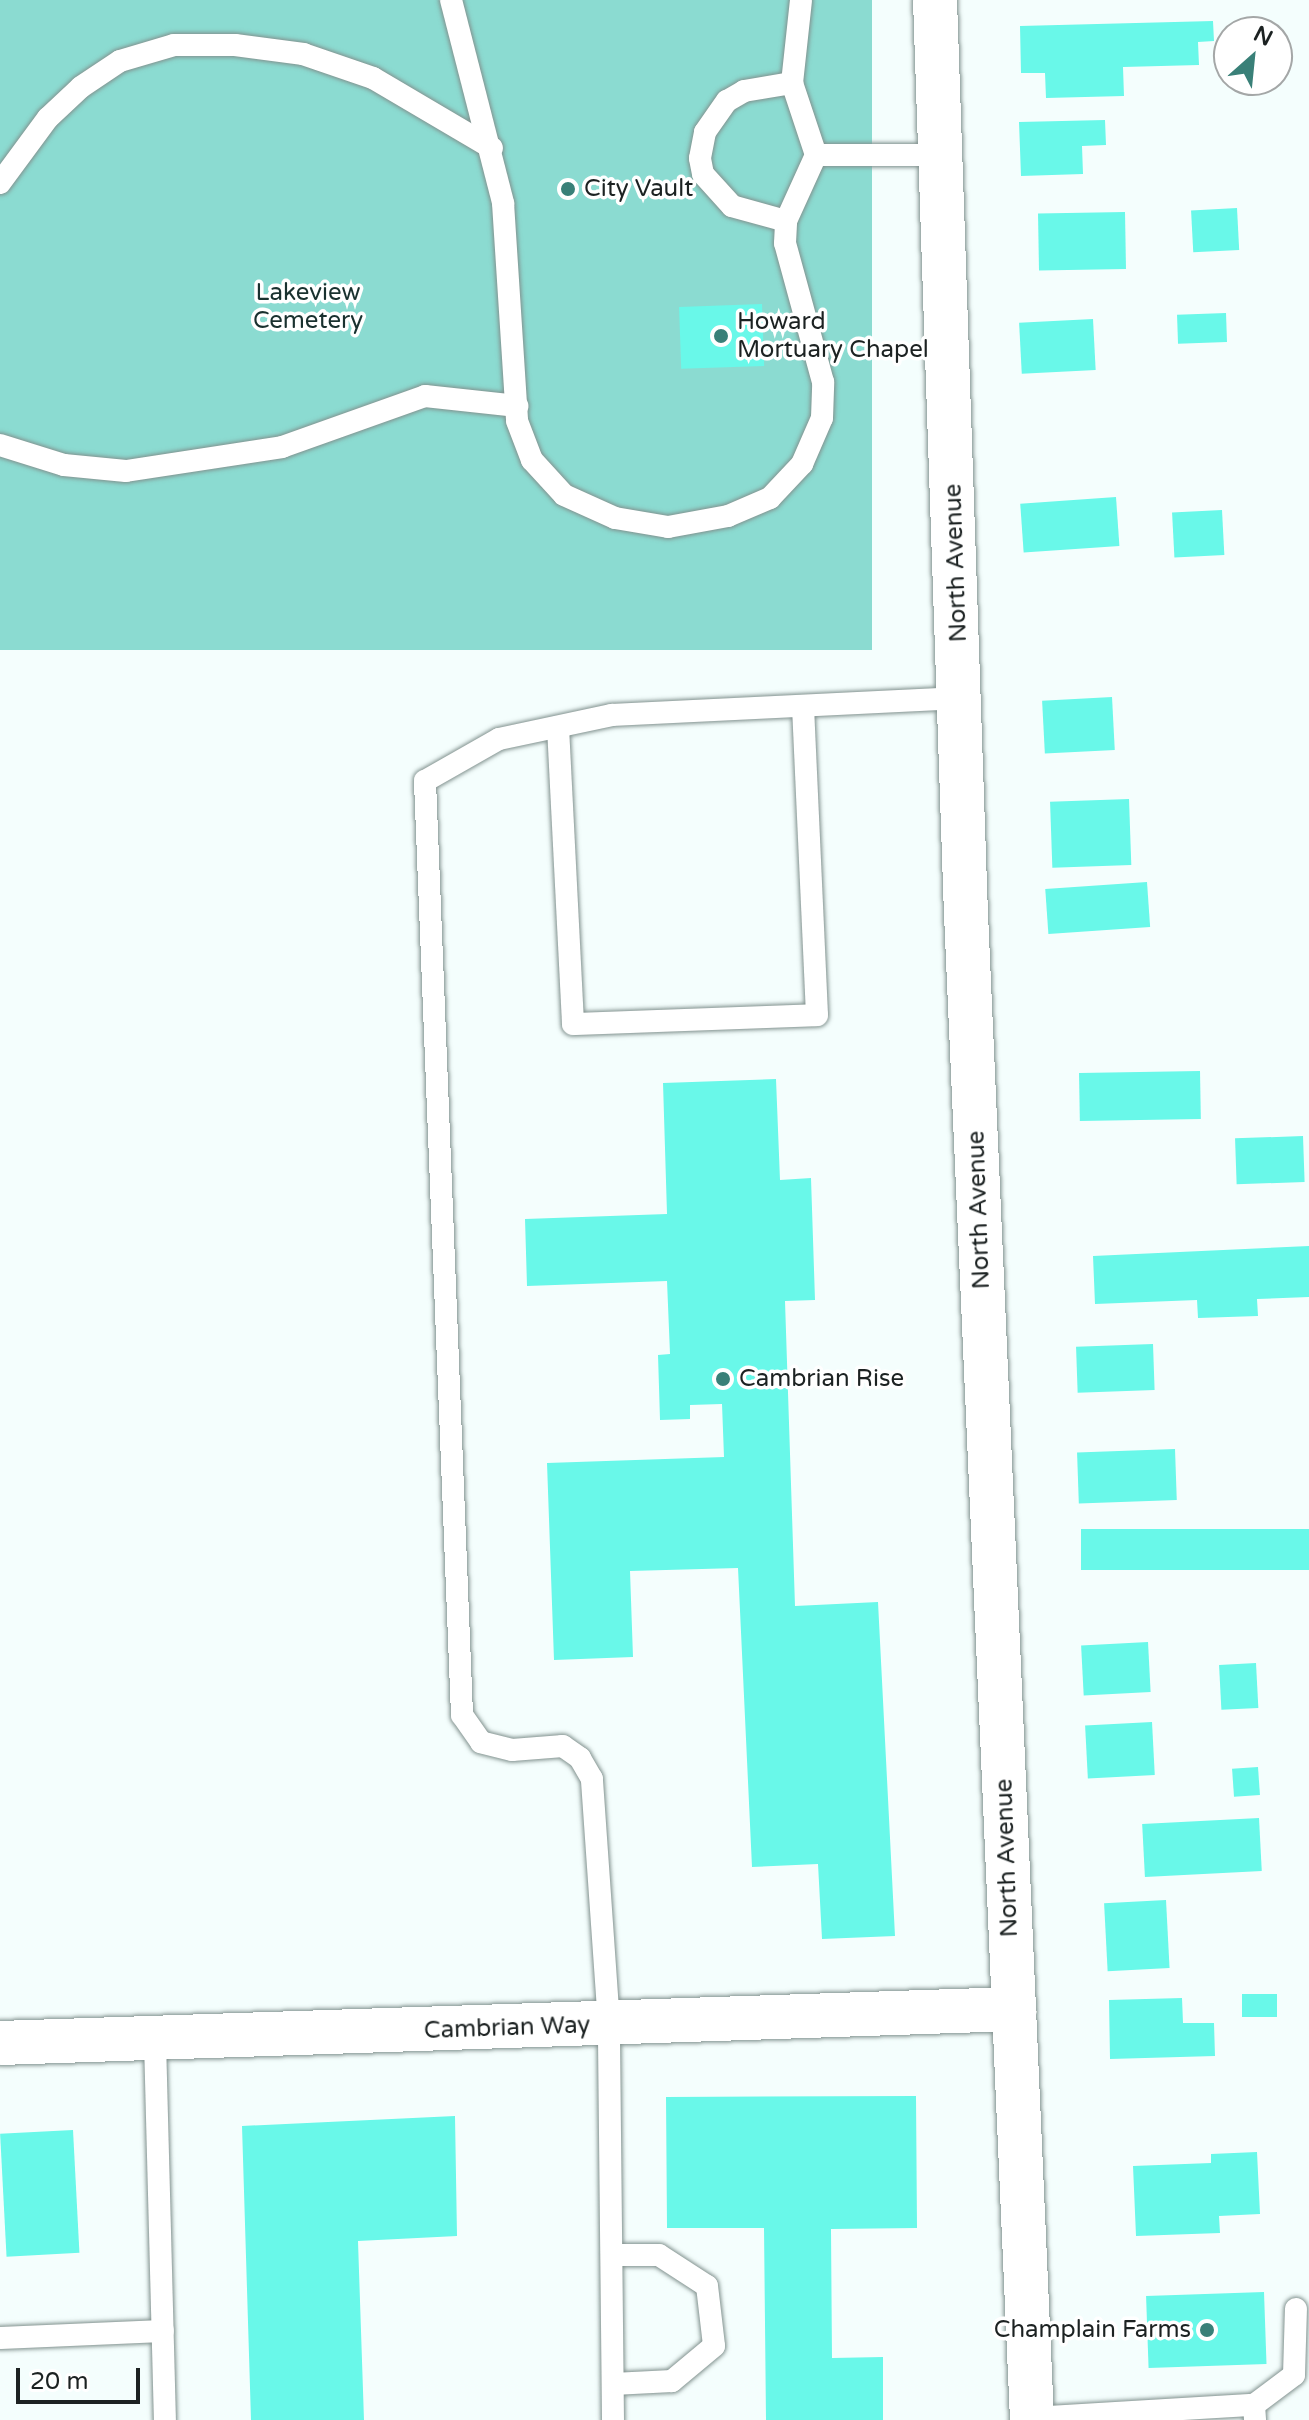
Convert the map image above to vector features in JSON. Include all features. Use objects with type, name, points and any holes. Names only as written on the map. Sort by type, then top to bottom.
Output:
[{"type":"main road","name":"North Avenue","points":[[935,0],[960,698],[1032,2419]]},
{"type":"main road","name":"Cambrian Way","points":[[0,2043],[155,2041],[1014,2009]]},
{"type":"lane","points":[[451,0],[492,148],[503,203],[517,406],[532,460],[564,495],[615,518],[668,527],[728,516],[770,498],[802,464],[822,418],[823,382],[785,243],[786,221],[816,155],[792,83],[801,0]]},
{"type":"lane","points":[[0,183],[48,118],[81,87],[120,61],[174,45],[235,45],[303,54],[373,78],[492,148]]},
{"type":"lane","points":[[786,221],[732,206],[703,174],[700,158],[705,132],[727,101],[744,91],[792,83]]},
{"type":"lane","points":[[816,155],[941,155]]},
{"type":"lane","points":[[0,445],[64,465],[126,471],[282,447],[425,396],[517,406]]},
{"type":"lane","points":[[613,2420],[609,2024],[592,1779],[580,1758],[563,1746],[512,1750],[481,1742],[462,1715],[425,781],[499,739],[622,714],[960,698]]},
{"type":"lane","points":[[558,727],[573,1024],[817,1015],[803,707]]},
{"type":"lane","points":[[155,2041],[165,2420]]},
{"type":"lane","points":[[612,2255],[659,2255],[707,2286],[714,2346],[672,2381],[613,2384]]},
{"type":"lane","points":[[1032,2419],[1255,2412],[1294,2375],[1296,2309]]},
{"type":"lane","points":[[0,2338],[163,2331]]},
{"type":"green space","name":"Lakeview Cemetery","points":[[0,0],[872,0],[872,650],[0,650]]},
{"type":"building","points":[[1213,21],[1213,41],[1198,42],[1199,65],[1123,67],[1124,96],[1046,98],[1045,73],[1021,73],[1020,26]]},
{"type":"building","points":[[1105,120],[1106,145],[1082,146],[1083,174],[1021,176],[1019,122]]},
{"type":"building","points":[[1237,208],[1239,250],[1193,252],[1191,210]]},
{"type":"building","points":[[1125,212],[1126,269],[1039,271],[1038,214]]},
{"type":"building","name":"Howard Mortuary Chapel","points":[[762,304],[764,366],[681,369],[679,307]]},
{"type":"building","points":[[1226,313],[1227,342],[1178,344],[1177,315]]},
{"type":"building","points":[[1093,319],[1096,370],[1022,374],[1019,323]]},
{"type":"building","points":[[1116,497],[1119,546],[1024,553],[1020,504]]},
{"type":"building","points":[[1222,510],[1224,555],[1174,558],[1172,513]]},
{"type":"building","points":[[1112,697],[1115,750],[1045,754],[1042,701]]},
{"type":"building","points":[[1129,799],[1131,865],[1052,868],[1050,802]]},
{"type":"building","points":[[1147,882],[1150,927],[1048,934],[1045,889]]},
{"type":"building","points":[[1200,1071],[1201,1119],[1080,1121],[1079,1073]]},
{"type":"building","name":"Cambrian Rise","points":[[776,1079],[780,1180],[811,1178],[815,1300],[785,1301],[795,1606],[878,1602],[895,1936],[822,1939],[818,1864],[752,1867],[738,1568],[630,1571],[633,1657],[554,1660],[547,1463],[724,1457],[722,1404],[690,1405],[690,1419],[660,1420],[658,1355],[670,1354],[667,1281],[527,1286],[525,1219],[667,1214],[663,1083]]},
{"type":"building","points":[[1303,1136],[1305,1182],[1237,1184],[1235,1138]]},
{"type":"building","points":[[1309,1246],[1309,1297],[1257,1299],[1258,1316],[1198,1318],[1197,1300],[1095,1304],[1093,1256]]},
{"type":"building","points":[[1153,1344],[1155,1390],[1078,1393],[1076,1347]]},
{"type":"building","points":[[1175,1449],[1177,1500],[1079,1503],[1077,1452]]},
{"type":"building","points":[[1081,1529],[1309,1529],[1309,1570],[1081,1570]]},
{"type":"building","points":[[1148,1642],[1151,1692],[1084,1695],[1081,1646]]},
{"type":"building","points":[[1256,1663],[1258,1708],[1221,1710],[1219,1665]]},
{"type":"building","points":[[1152,1722],[1155,1775],[1088,1778],[1085,1726]]},
{"type":"building","points":[[1258,1767],[1260,1795],[1234,1797],[1232,1769]]},
{"type":"building","points":[[1259,1818],[1262,1871],[1145,1877],[1142,1824]]},
{"type":"building","points":[[1166,1900],[1170,1968],[1108,1971],[1104,1903]]},
{"type":"building","points":[[1242,1994],[1277,1994],[1277,2017],[1242,2017]]},
{"type":"building","points":[[1182,1998],[1183,2023],[1214,2023],[1215,2056],[1110,2059],[1109,2000]]},
{"type":"building","points":[[916,2096],[917,2228],[831,2229],[832,2358],[883,2357],[883,2420],[766,2420],[764,2228],[667,2228],[666,2097]]},
{"type":"building","points":[[455,2116],[457,2236],[358,2241],[364,2420],[251,2420],[242,2126]]},
{"type":"building","points":[[73,2130],[79,2253],[7,2257],[0,2134]]},
{"type":"building","points":[[1257,2152],[1260,2214],[1219,2216],[1220,2233],[1136,2236],[1133,2166],[1211,2163],[1211,2154]]},
{"type":"building","name":"Champlain Farms","points":[[1264,2292],[1267,2364],[1149,2368],[1146,2296]]},
{"type":"place","name":"City Vault","points":[[568,189]]},
{"type":"place","name":"Howard Mortuary Chapel","points":[[721,336]]},
{"type":"place","name":"Cambrian Rise","points":[[723,1379]]},
{"type":"place","name":"Champlain Farms","points":[[1207,2330]]}]
